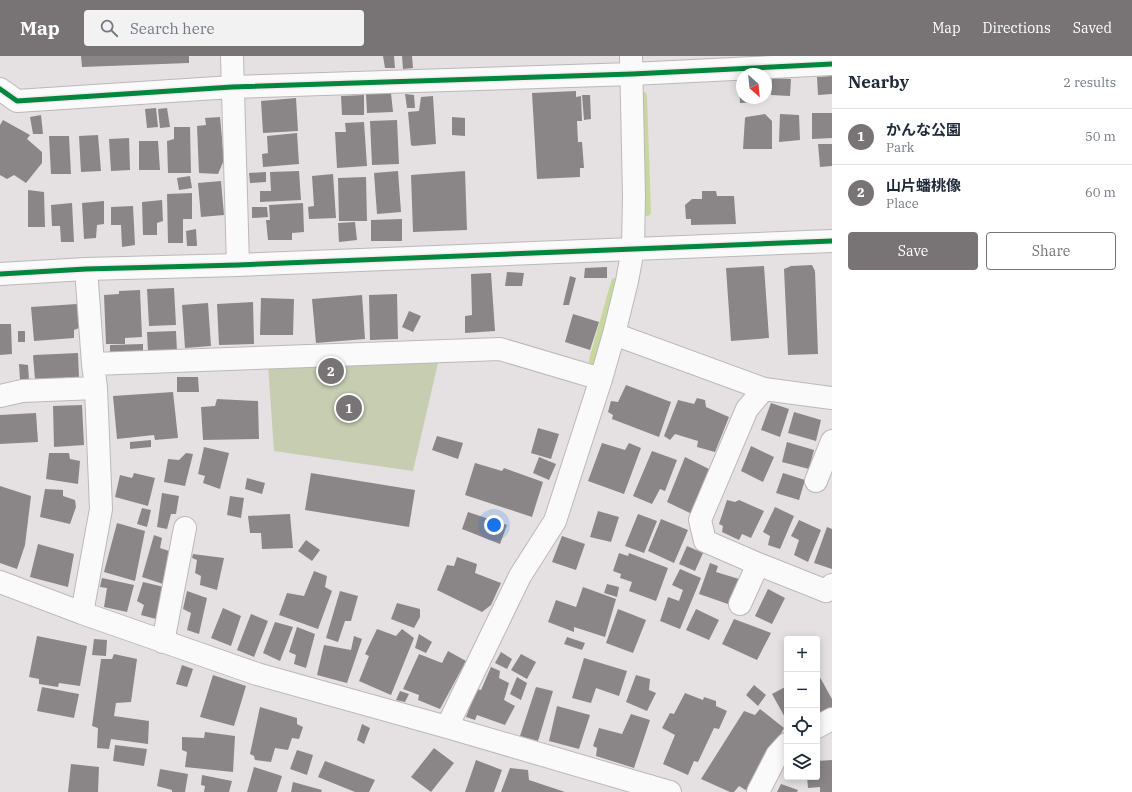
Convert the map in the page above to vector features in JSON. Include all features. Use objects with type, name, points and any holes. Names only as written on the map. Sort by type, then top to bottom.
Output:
[{"type":"street","points":[[232,56],[238,265]]},
{"type":"street","points":[[0,90],[17,101],[232,86],[631,65],[832,64]]},
{"type":"street","points":[[447,727],[520,576],[555,521],[614,334],[633,249],[634,196],[631,65]]},
{"type":"street","points":[[0,274],[832,241]]},
{"type":"street","points":[[82,613],[101,509],[96,388],[86,270]]},
{"type":"street","points":[[614,334],[764,389],[832,398]]},
{"type":"street","points":[[93,364],[500,349],[601,379]]},
{"type":"street","points":[[0,396],[22,391],[96,388]]},
{"type":"street","points":[[764,389],[747,409],[700,520],[705,541],[758,564],[826,590],[832,585]]},
{"type":"street","points":[[816,481],[832,441]]},
{"type":"street","points":[[163,642],[185,528]]},
{"type":"street","points":[[740,604],[758,564]]},
{"type":"street","points":[[0,582],[163,642],[257,674],[447,727],[647,789],[670,792]]},
{"type":"street","points":[[820,725],[832,719]]},
{"type":"street","points":[[758,792],[777,755],[784,747]]},
{"type":"green space","points":[[438,363],[413,471],[274,451],[268,365]]},
{"type":"building","points":[[81,56],[189,56],[189,63],[82,67]]},
{"type":"building","points":[[383,56],[394,56],[395,68],[385,68]]},
{"type":"building","points":[[402,56],[412,56],[413,68],[403,69]]},
{"type":"building","points":[[832,76],[832,94],[818,95],[817,77]]},
{"type":"building","points":[[772,78],[791,79],[790,96],[772,95]]},
{"type":"building","points":[[576,91],[576,97],[581,96],[582,121],[577,121],[578,142],[582,142],[584,168],[580,168],[580,177],[537,179],[532,93]]},
{"type":"building","points":[[391,93],[393,112],[367,113],[366,94]]},
{"type":"building","points":[[405,94],[414,95],[415,108],[407,108]]},
{"type":"building","points":[[364,95],[364,115],[342,115],[341,96]]},
{"type":"building","points":[[582,95],[590,95],[591,119],[584,120]]},
{"type":"building","points":[[433,96],[436,144],[413,146],[411,145],[408,112],[419,111],[421,97]]},
{"type":"building","points":[[296,98],[298,131],[263,133],[261,101]]},
{"type":"building","points":[[156,108],[158,127],[147,128],[145,109]]},
{"type":"building","points":[[167,108],[170,127],[160,128],[158,109]]},
{"type":"building","points":[[812,113],[832,113],[832,138],[812,139]]},
{"type":"building","points":[[765,114],[772,121],[772,149],[743,149],[745,118]]},
{"type":"building","points":[[780,114],[799,115],[800,140],[779,142]]},
{"type":"building","points":[[41,115],[43,134],[33,134],[30,117]]},
{"type":"building","points":[[220,117],[224,160],[218,174],[199,173],[197,126],[206,125],[205,118]]},
{"type":"building","points":[[452,117],[465,118],[465,136],[452,135]]},
{"type":"building","points":[[3,120],[30,135],[27,139],[42,152],[42,163],[26,183],[14,175],[7,179],[0,175],[0,125]]},
{"type":"building","points":[[397,120],[399,164],[372,165],[370,121]]},
{"type":"building","points":[[364,122],[367,166],[337,168],[335,132],[346,132],[345,123]]},
{"type":"building","points":[[174,127],[190,127],[191,173],[168,173],[167,141],[174,139]]},
{"type":"building","points":[[297,133],[299,164],[263,167],[262,154],[268,153],[267,136]]},
{"type":"building","points":[[98,135],[101,171],[81,172],[79,136]]},
{"type":"building","points":[[49,136],[69,136],[71,174],[51,174]]},
{"type":"building","points":[[129,138],[130,170],[111,171],[109,139]]},
{"type":"building","points":[[139,141],[158,141],[160,170],[139,170]]},
{"type":"building","points":[[818,144],[832,144],[832,166],[820,167]]},
{"type":"building","points":[[299,171],[301,200],[260,202],[260,191],[271,191],[270,172]]},
{"type":"building","points":[[398,171],[401,212],[377,214],[374,173]]},
{"type":"building","points":[[465,171],[467,230],[413,232],[411,175]]},
{"type":"building","points":[[266,172],[266,182],[250,183],[249,173]]},
{"type":"building","points":[[333,174],[336,218],[309,219],[308,207],[314,206],[312,176]]},
{"type":"building","points":[[190,176],[192,188],[179,190],[177,178]]},
{"type":"building","points":[[366,177],[367,221],[339,221],[338,178]]},
{"type":"building","points":[[221,181],[224,215],[201,217],[198,183]]},
{"type":"building","points":[[28,190],[44,192],[45,227],[28,227]]},
{"type":"building","points":[[702,191],[716,191],[717,196],[734,196],[736,224],[691,225],[691,219],[686,219],[685,205],[692,199],[702,199]]},
{"type":"building","points":[[192,193],[192,219],[183,219],[183,243],[168,243],[167,194]]},
{"type":"building","points":[[162,200],[163,221],[157,223],[157,235],[143,235],[142,202]]},
{"type":"building","points":[[104,201],[104,224],[97,225],[96,238],[84,239],[82,203]]},
{"type":"building","points":[[72,203],[74,242],[61,242],[60,226],[52,226],[51,205]]},
{"type":"building","points":[[303,203],[304,232],[292,233],[292,240],[268,240],[266,220],[270,220],[269,205]]},
{"type":"building","points":[[133,206],[135,245],[122,247],[121,225],[111,225],[111,207]]},
{"type":"building","points":[[252,207],[267,207],[268,217],[252,218]]},
{"type":"building","points":[[402,219],[402,241],[371,241],[371,220]]},
{"type":"building","points":[[355,222],[357,240],[339,242],[338,223]]},
{"type":"building","points":[[196,229],[197,246],[187,246],[186,231]]},
{"type":"building","points":[[812,265],[815,271],[818,354],[788,355],[784,269],[791,266]]},
{"type":"building","points":[[764,266],[769,338],[731,341],[726,268]]},
{"type":"building","points":[[607,267],[607,278],[584,278],[585,268]]},
{"type":"building","points":[[507,272],[524,273],[522,286],[505,286]]},
{"type":"building","points":[[491,273],[495,331],[465,333],[465,316],[472,315],[471,274]]},
{"type":"building","points":[[570,276],[576,278],[569,305],[563,305]]},
{"type":"building","points":[[174,288],[176,325],[149,326],[147,289]]},
{"type":"building","points":[[140,290],[142,337],[125,338],[125,344],[106,344],[104,295],[119,294],[119,291]]},
{"type":"building","points":[[397,294],[398,339],[370,340],[369,295]]},
{"type":"building","points":[[362,295],[365,339],[316,343],[312,299]]},
{"type":"building","points":[[261,298],[294,299],[293,335],[260,335]]},
{"type":"building","points":[[253,302],[254,344],[219,345],[217,304]]},
{"type":"building","points":[[208,303],[211,346],[185,348],[182,305]]},
{"type":"building","points":[[77,304],[79,328],[74,330],[74,338],[34,341],[31,307]]},
{"type":"building","points":[[409,311],[421,316],[413,332],[402,327]]},
{"type":"building","points":[[573,314],[599,322],[590,350],[565,342]]},
{"type":"building","points":[[0,324],[11,324],[12,354],[0,355]]},
{"type":"building","points":[[18,331],[25,331],[25,342],[18,342]]},
{"type":"building","points":[[176,331],[177,352],[148,352],[147,332]]},
{"type":"building","points":[[143,344],[143,353],[110,353],[110,345]]},
{"type":"building","points":[[78,353],[79,378],[65,377],[64,381],[53,381],[53,378],[35,379],[34,355]]},
{"type":"building","points":[[19,364],[28,365],[29,380],[20,380]]},
{"type":"building","points":[[177,377],[198,377],[199,392],[177,392]]},
{"type":"building","points":[[626,385],[671,402],[659,437],[612,419],[613,415],[608,412],[611,401],[618,402]]},
{"type":"building","points":[[173,392],[178,438],[155,440],[154,435],[117,439],[113,396]]},
{"type":"building","points":[[697,398],[705,400],[706,407],[729,417],[715,452],[697,447],[698,441],[675,434],[670,440],[664,436],[678,400],[694,404]]},
{"type":"building","points":[[217,399],[258,401],[259,439],[203,440],[201,407],[215,406]]},
{"type":"building","points":[[771,403],[789,409],[780,437],[761,430]]},
{"type":"building","points":[[82,405],[84,445],[54,447],[53,406]]},
{"type":"building","points":[[794,412],[821,420],[816,441],[788,433]]},
{"type":"building","points":[[36,413],[38,442],[0,444],[0,415]]},
{"type":"building","points":[[538,428],[559,434],[551,459],[531,453]]},
{"type":"building","points":[[437,436],[463,443],[458,459],[432,450]]},
{"type":"building","points":[[151,440],[151,447],[130,449],[130,442]]},
{"type":"building","points":[[787,442],[814,450],[809,469],[782,462]]},
{"type":"building","points":[[602,443],[625,450],[629,443],[641,448],[624,494],[588,481]]},
{"type":"building","points":[[751,446],[774,457],[763,482],[741,471]]},
{"type":"building","points":[[204,447],[229,453],[220,489],[203,483],[205,476],[198,474]]},
{"type":"building","points":[[652,451],[677,460],[665,491],[660,489],[652,504],[633,496]]},
{"type":"building","points":[[49,453],[69,453],[70,459],[80,461],[78,484],[46,479]]},
{"type":"building","points":[[186,453],[193,454],[185,486],[164,482],[168,459],[179,460]]},
{"type":"building","points":[[539,457],[556,464],[549,480],[533,473]]},
{"type":"building","points":[[685,457],[709,469],[692,514],[667,502]]},
{"type":"building","points":[[475,463],[502,471],[504,468],[543,482],[532,517],[465,495]]},
{"type":"building","points":[[134,473],[155,478],[148,506],[115,497],[120,475],[132,478]]},
{"type":"building","points":[[311,473],[415,490],[409,527],[305,510]]},
{"type":"building","points":[[783,473],[805,480],[799,500],[776,493]]},
{"type":"building","points":[[247,478],[265,483],[262,494],[245,489]]},
{"type":"building","points":[[0,486],[31,496],[25,545],[17,569],[0,563]]},
{"type":"building","points":[[45,489],[63,490],[63,496],[75,500],[76,507],[70,524],[40,517]]},
{"type":"building","points":[[162,493],[179,496],[176,514],[171,514],[167,529],[157,527]]},
{"type":"building","points":[[230,496],[244,498],[241,518],[227,515]]},
{"type":"building","points":[[727,500],[735,502],[739,500],[764,511],[751,538],[742,534],[739,540],[722,532],[723,526],[719,524]]},
{"type":"building","points":[[775,507],[794,516],[780,549],[768,545],[770,536],[763,532]]},
{"type":"building","points":[[142,508],[151,510],[147,527],[137,524]]},
{"type":"building","points":[[598,511],[619,517],[611,542],[590,537]]},
{"type":"building","points":[[468,512],[507,525],[500,544],[462,529]]},
{"type":"building","points":[[290,514],[293,548],[262,549],[261,533],[250,533],[248,516]]},
{"type":"building","points":[[638,514],[657,521],[644,553],[625,546]]},
{"type":"building","points":[[661,519],[688,530],[674,563],[648,551]]},
{"type":"building","points":[[799,520],[821,530],[808,562],[794,555],[799,540],[791,536]]},
{"type":"building","points":[[117,523],[145,531],[135,581],[104,572]]},
{"type":"building","points":[[827,527],[832,529],[832,569],[814,563]]},
{"type":"building","points":[[154,535],[162,538],[160,548],[169,551],[167,560],[171,562],[163,584],[142,577]]},
{"type":"building","points":[[562,536],[585,544],[576,570],[552,562]]},
{"type":"building","points":[[306,540],[320,550],[312,561],[298,551]]},
{"type":"building","points":[[38,544],[74,554],[68,587],[30,577]]},
{"type":"building","points":[[687,546],[703,553],[695,571],[679,564]]},
{"type":"building","points":[[619,553],[628,556],[629,553],[668,568],[656,601],[629,591],[632,582],[620,578],[621,574],[613,571]]},
{"type":"building","points":[[193,554],[224,558],[217,590],[200,585],[201,576],[195,573],[197,560],[192,558]]},
{"type":"building","points":[[457,557],[477,564],[475,573],[501,583],[491,605],[482,612],[437,590],[447,565],[454,566]]},
{"type":"building","points":[[710,563],[718,566],[716,572],[739,579],[728,604],[699,594]]},
{"type":"building","points":[[680,569],[701,578],[680,629],[660,621],[668,597],[679,601],[683,590],[672,585]]},
{"type":"building","points":[[314,571],[327,576],[325,587],[332,591],[318,629],[279,615],[287,593],[304,596]]},
{"type":"building","points":[[102,578],[134,585],[127,612],[104,607],[107,588],[100,587]]},
{"type":"building","points":[[143,582],[164,587],[156,619],[141,615],[144,605],[137,601]]},
{"type":"building","points":[[607,584],[619,587],[617,597],[604,593]]},
{"type":"building","points":[[583,587],[616,599],[605,637],[574,627],[574,632],[548,622],[556,600],[576,607]]},
{"type":"building","points":[[768,589],[785,598],[772,624],[755,616]]},
{"type":"building","points":[[187,591],[207,598],[199,634],[187,630],[191,613],[183,609]]},
{"type":"building","points":[[340,591],[358,596],[351,621],[345,621],[338,642],[326,638]]},
{"type":"building","points":[[397,603],[420,609],[420,617],[414,628],[391,619]]},
{"type":"building","points":[[223,608],[241,616],[231,646],[211,638]]},
{"type":"building","points":[[618,609],[646,620],[633,653],[606,643]]},
{"type":"building","points":[[696,609],[719,620],[709,640],[686,630]]},
{"type":"building","points":[[251,614],[268,621],[254,657],[237,650]]},
{"type":"building","points":[[734,619],[771,633],[757,660],[722,644]]},
{"type":"building","points":[[275,622],[293,627],[280,661],[263,653]]},
{"type":"building","points":[[297,627],[315,634],[306,668],[294,664],[296,655],[289,652]]},
{"type":"building","points":[[377,629],[396,636],[402,629],[414,638],[391,695],[359,681],[369,656],[365,654]]},
{"type":"building","points":[[419,634],[432,642],[426,653],[415,648]]},
{"type":"building","points":[[37,636],[87,646],[80,686],[59,683],[58,687],[39,684],[39,679],[29,677]]},
{"type":"building","points":[[354,636],[362,639],[347,683],[317,675],[324,645],[351,650]]},
{"type":"building","points":[[567,637],[585,643],[582,650],[564,644]]},
{"type":"building","points":[[94,639],[107,640],[106,656],[92,655]]},
{"type":"building","points":[[448,651],[466,661],[440,709],[418,700],[419,695],[403,689],[419,654],[442,663]]},
{"type":"building","points":[[501,652],[512,659],[507,669],[495,663]]},
{"type":"building","points":[[114,654],[137,659],[131,702],[116,703],[114,716],[149,721],[148,744],[111,739],[109,749],[97,748],[98,728],[92,726],[101,659],[112,659]]},
{"type":"building","points":[[521,654],[536,662],[527,679],[511,670]]},
{"type":"building","points":[[584,658],[627,671],[619,696],[596,688],[591,703],[572,698]]},
{"type":"building","points":[[182,665],[193,669],[187,687],[176,684]]},
{"type":"building","points":[[491,667],[500,671],[499,678],[509,683],[504,700],[515,706],[505,725],[477,715],[475,720],[466,717],[477,689],[481,690]]},
{"type":"building","points":[[213,675],[246,686],[234,726],[200,717]]},
{"type":"building","points":[[636,675],[650,679],[649,690],[656,693],[647,711],[626,702]]},
{"type":"building","points":[[517,677],[527,683],[521,700],[510,694]]},
{"type":"building","points":[[820,677],[832,699],[832,707],[820,714]]},
{"type":"building","points":[[754,685],[766,695],[758,706],[746,695]]},
{"type":"building","points":[[42,687],[79,694],[74,718],[37,711]]},
{"type":"building","points":[[536,687],[553,691],[538,741],[520,736]]},
{"type":"building","points":[[784,688],[784,716],[772,694]]},
{"type":"building","points":[[400,691],[409,694],[405,702],[396,700]]},
{"type":"building","points":[[685,693],[703,700],[704,697],[716,701],[716,706],[727,711],[719,729],[714,728],[698,762],[694,761],[688,775],[663,764],[675,735],[662,728],[670,713],[674,714]]},
{"type":"building","points":[[557,706],[590,715],[579,749],[549,741]]},
{"type":"building","points":[[260,707],[297,718],[297,724],[303,727],[299,739],[292,738],[288,750],[275,748],[271,762],[255,760],[254,756],[250,754]]},
{"type":"building","points":[[760,709],[784,728],[749,792],[739,786],[734,792],[730,792],[701,779],[744,711],[755,715]]},
{"type":"building","points":[[631,714],[650,720],[634,768],[596,756],[597,748],[593,746],[599,728],[622,734]]},
{"type":"building","points":[[362,724],[370,728],[364,744],[357,740]]},
{"type":"building","points":[[205,732],[235,736],[233,772],[185,767],[187,752],[182,750],[182,737],[204,738]]},
{"type":"building","points":[[115,745],[147,749],[144,766],[113,761]]},
{"type":"building","points":[[434,748],[454,763],[431,792],[411,777]]},
{"type":"building","points":[[297,750],[313,755],[307,775],[290,769]]},
{"type":"building","points":[[476,760],[502,770],[494,792],[465,792]]},
{"type":"building","points":[[832,760],[832,792],[820,792],[820,787],[808,788],[807,780],[820,780],[820,761]]},
{"type":"building","points":[[325,761],[375,780],[369,792],[355,792],[318,777]]},
{"type":"building","points":[[71,764],[99,767],[98,792],[68,792]]},
{"type":"building","points":[[254,767],[282,776],[277,792],[247,792]]},
{"type":"building","points":[[510,768],[528,770],[529,780],[565,792],[501,792]]},
{"type":"building","points":[[160,769],[188,774],[185,792],[172,792],[172,790],[157,786]]},
{"type":"building","points":[[202,775],[232,781],[229,792],[204,792],[205,786],[201,785]]},
{"type":"building","points":[[293,782],[322,790],[321,792],[291,792]]},
{"type":"building","points":[[781,784],[798,790],[797,792],[777,792]]},
{"type":"waterway","points":[[643,96],[647,212]]},
{"type":"waterway","points":[[593,360],[615,282]]},
{"type":"cycle path","points":[[0,89],[17,101],[232,87],[632,74],[832,64]]},
{"type":"cycle path","points":[[0,274],[86,269],[238,265],[832,241]]},
{"type":"place","name":"山片蟠桃像","points":[[331,371]]},
{"type":"place","name":"かんな公園","points":[[349,408]]}]
